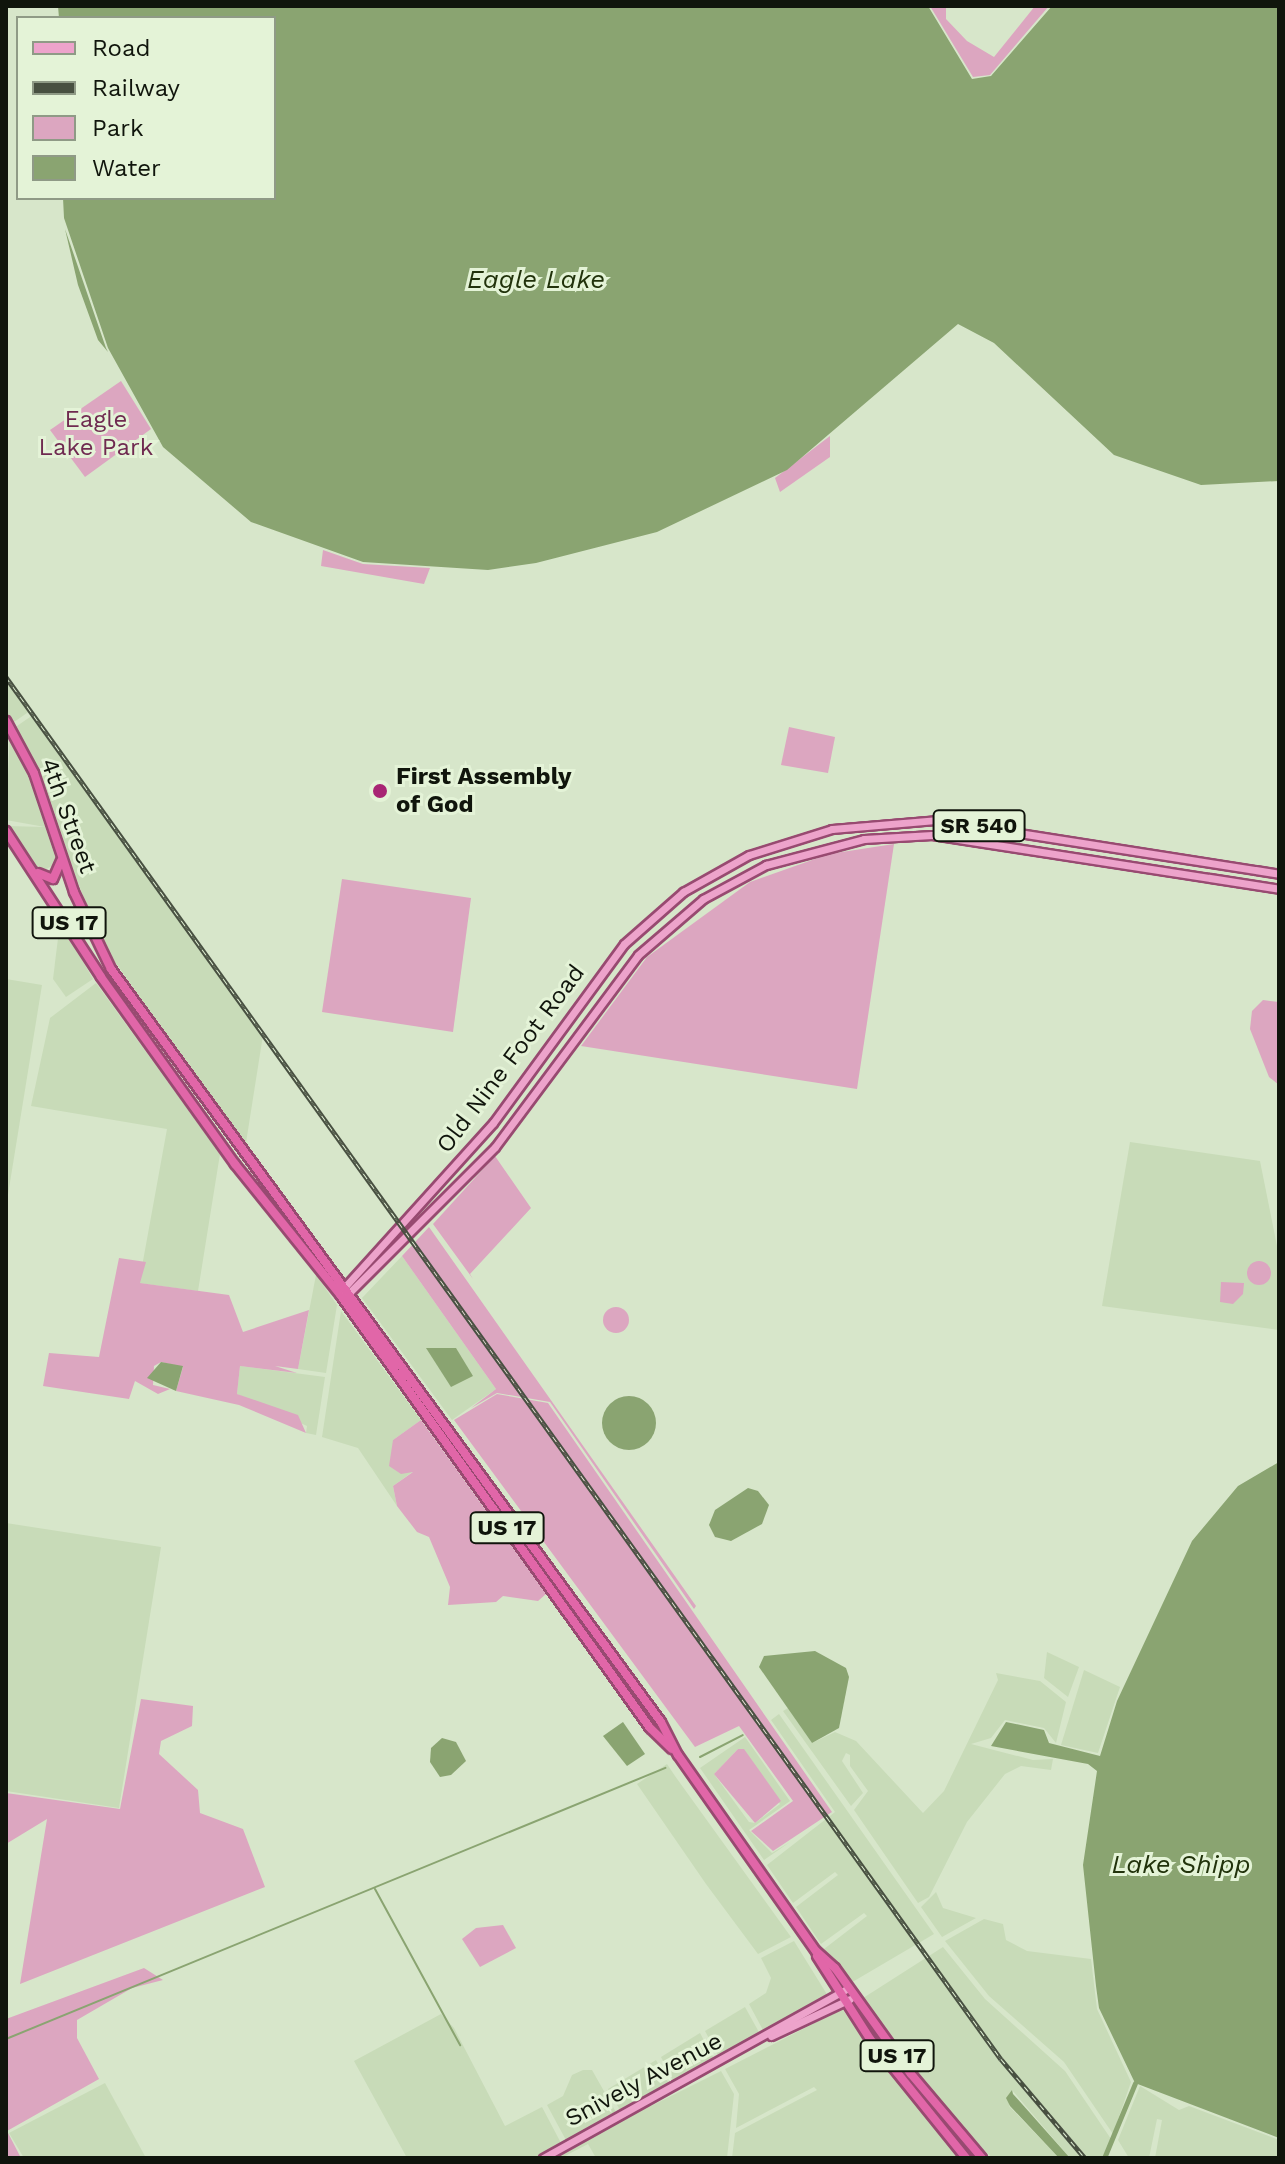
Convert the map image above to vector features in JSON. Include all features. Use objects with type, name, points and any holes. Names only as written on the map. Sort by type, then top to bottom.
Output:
[{"type":"highway","name":"4th Street","points":[[6,721],[34,773],[61,856],[111,969],[193,1084]]},
{"type":"highway","name":"US 17","points":[[6,831],[35,871],[101,977],[183,1091],[341,1296],[650,1728],[678,1755]]},
{"type":"highway","points":[[35,871],[57,877],[61,856]]},
{"type":"highway","points":[[183,1091],[193,1084]]},
{"type":"highway","name":"US 17","points":[[193,1084],[344,1282],[516,1520],[661,1722],[678,1755],[816,1951],[982,2158]]},
{"type":"highway","points":[[379,1350],[419,1397],[430,1401]]},
{"type":"highway","points":[[422,1410],[458,1440]]},
{"type":"highway","points":[[506,1527],[516,1520]]},
{"type":"highway","name":"US 17","points":[[816,1951],[843,2002],[966,2158]]},
{"type":"main road","name":"Old Nine Foot Road","points":[[344,1282],[493,1123],[590,985],[633,934],[694,885],[760,850],[832,829],[936,820],[1279,874]]},
{"type":"main road","name":"Old Nine Foot Road","points":[[352,1293],[495,1147],[638,955],[694,906],[755,869],[859,840],[932,835],[1279,889]]},
{"type":"main road","points":[[344,1282],[341,1296],[352,1293]]},
{"type":"main road","name":"Snively Avenue","points":[[543,2158],[765,2038],[848,1988]]},
{"type":"main road","name":"Snively Avenue","points":[[765,2038],[854,1996]]},
{"type":"shaded area","points":[[6,677],[30,711],[11,724],[6,717]]},
{"type":"shaded area","points":[[33,715],[263,1035],[245,1149],[104,946],[14,728]]},
{"type":"shaded area","points":[[10,731],[31,774],[59,857],[58,863],[40,872],[6,826],[45,827],[6,820]]},
{"type":"shaded area","points":[[60,922],[93,979],[66,997],[53,979]]},
{"type":"shaded area","points":[[6,979],[42,985],[6,1207]]},
{"type":"shaded area","points":[[96,983],[220,1154],[198,1291],[139,1283],[167,1129],[31,1106],[50,1018]]},
{"type":"shaded area","points":[[1130,1142],[1260,1161],[1279,1256],[1279,1330],[1102,1306]]},
{"type":"shaded area","points":[[402,1256],[496,1389],[452,1420],[362,1298]]},
{"type":"shaded area","points":[[316,1275],[337,1305],[326,1373],[298,1369]]},
{"type":"shaded area","points":[[341,1311],[421,1420],[393,1440],[415,1470],[393,1486],[397,1506],[358,1448],[322,1437]]},
{"type":"shaded area","points":[[240,1366],[325,1377],[316,1435],[306,1433],[307,1426],[237,1394]]},
{"type":"shaded area","points":[[6,1523],[161,1547],[119,1808],[6,1791]]},
{"type":"shaded area","points":[[1047,1652],[1079,1667],[1068,1697],[1044,1678]]},
{"type":"shaded area","points":[[1084,1670],[1120,1687],[1098,1753],[1061,1745]]},
{"type":"shaded area","points":[[996,1673],[1040,1681],[1066,1702],[1056,1743],[1044,1728],[1005,1720],[991,1738],[971,1744],[1033,1760],[1053,1759],[1051,1770],[1021,1766],[1005,1774],[967,1822],[929,1897],[918,1903],[854,1810],[868,1791],[850,1766],[850,1755],[846,1753],[842,1761],[863,1793],[851,1806],[783,1711],[788,1708],[812,1743],[835,1732],[856,1741],[923,1813],[944,1791],[998,1680]]},
{"type":"shaded area","points":[[779,1714],[934,1934],[849,1984],[824,1949],[867,1916],[864,1913],[821,1944],[796,1907],[838,1875],[835,1872],[793,1903],[767,1865],[835,1812],[771,1720]]},
{"type":"shaded area","points":[[745,1737],[790,1801],[749,1830],[772,1853],[790,1842],[764,1860],[700,1768]],"holes":[[[738,1749],[780,1804],[755,1823],[749,1822],[714,1774]]]},
{"type":"shaded area","points":[[667,1764],[791,1937],[758,1954],[706,1884],[637,1784]]},
{"type":"shaded area","points":[[936,1892],[943,1908],[976,1918],[942,1937],[921,1907]]},
{"type":"shaded area","points":[[984,1919],[1003,1924],[1006,1940],[1027,1951],[1091,1959],[1097,2009],[1131,2082],[1113,2134],[1064,2062],[989,1996],[945,1941]]},
{"type":"shaded area","points":[[794,1941],[828,1996],[764,2032],[749,2004],[766,1993],[771,1978],[761,1958]]},
{"type":"shaded area","points":[[943,1947],[985,1999],[1065,2071],[1111,2139],[1102,2158],[1070,2158],[1012,2090],[1009,2106],[1059,2158],[992,2158],[927,2090],[860,2000]]},
{"type":"shaded area","points":[[745,2007],[760,2034],[719,2057],[705,2031]]},
{"type":"shaded area","points":[[842,2009],[959,2158],[732,2158],[735,2133],[817,2090],[814,2087],[736,2128],[739,2094],[725,2069]]},
{"type":"shaded area","points":[[441,2014],[454,2028],[505,2126],[542,2107],[562,2145],[538,2158],[407,2158],[354,2061]]},
{"type":"shaded area","points":[[700,2033],[714,2059],[674,2082],[661,2057]]},
{"type":"shaded area","points":[[656,2060],[669,2084],[621,2112],[608,2089]]},
{"type":"shaded area","points":[[592,2070],[617,2114],[567,2142],[547,2105],[563,2096],[572,2075]]},
{"type":"shaded area","points":[[721,2071],[734,2094],[727,2158],[596,2158],[588,2144],[561,2158],[548,2158],[649,2102],[651,2106]]},
{"type":"shaded area","points":[[105,2083],[146,2158],[24,2158],[9,2133]]},
{"type":"shaded area","points":[[1140,2086],[1179,2110],[1189,2106],[1279,2140],[1279,2158],[1155,2158],[1162,2120],[1157,2119],[1149,2158],[1129,2158],[1118,2140]]},
{"type":"green space","points":[[930,6],[946,6],[946,19],[967,41],[994,57],[1035,6],[1049,6],[990,75],[973,77]]},
{"type":"green space","name":"Eagle Lake Park","points":[[121,381],[151,429],[85,477],[50,430]]},
{"type":"green space","points":[[830,436],[830,457],[780,492],[775,478]]},
{"type":"green space","points":[[323,550],[363,564],[430,568],[424,584],[321,566]]},
{"type":"green space","points":[[789,727],[835,737],[828,773],[781,765]]},
{"type":"green space","points":[[894,844],[857,1089],[581,1046],[647,957],[750,882],[829,854]]},
{"type":"green space","points":[[342,879],[471,898],[453,1032],[322,1012]]},
{"type":"green space","points":[[1263,1000],[1279,1002],[1279,1085],[1269,1077],[1250,1029],[1252,1011]]},
{"type":"green space","points":[[495,1156],[531,1208],[470,1274],[473,1279],[433,1224]]},
{"type":"green space","points":[[429,1227],[696,1606],[694,1609],[550,1402],[497,1393],[471,1408],[496,1389],[402,1256]]},
{"type":"green space","points":[[119,1258],[146,1262],[140,1283],[229,1295],[243,1332],[309,1310],[298,1369],[275,1366],[297,1373],[240,1366],[237,1394],[298,1415],[306,1433],[239,1405],[176,1391],[183,1367],[161,1362],[154,1366],[153,1385],[170,1389],[158,1394],[135,1381],[129,1399],[43,1386],[49,1353],[99,1357]]},
{"type":"green space","points":[[1259,1261],[1267,1265],[1271,1273],[1267,1281],[1259,1285],[1251,1281],[1247,1273],[1251,1265]]},
{"type":"green space","points":[[1221,1282],[1244,1283],[1243,1294],[1233,1304],[1220,1302]]},
{"type":"green space","points":[[616,1307],[626,1310],[629,1320],[626,1330],[616,1333],[606,1330],[603,1320],[606,1310]]},
{"type":"green space","points":[[497,1394],[548,1403],[832,1812],[773,1851],[751,1831],[793,1801],[739,1726],[695,1747],[454,1420]]},
{"type":"green space","points":[[421,1420],[546,1594],[538,1601],[503,1596],[496,1602],[448,1605],[450,1587],[429,1537],[417,1532],[397,1506],[393,1486],[413,1472],[401,1474],[389,1466],[393,1440]]},
{"type":"green space","points":[[141,1699],[193,1706],[192,1726],[161,1741],[159,1754],[198,1790],[200,1813],[243,1829],[265,1887],[20,1984],[47,1819],[6,1844],[6,1793],[120,1809]]},
{"type":"green space","points":[[738,1749],[744,1749],[781,1801],[755,1823],[714,1774]]},
{"type":"green space","points":[[503,1925],[516,1948],[480,1967],[462,1939],[476,1928]]},
{"type":"green space","points":[[144,1968],[163,1980],[132,1988],[77,2020],[77,2038],[99,2079],[7,2131],[21,2158],[6,2158],[6,2019]]},
{"type":"water","name":"Eagle Lake","points":[[58,6],[928,6],[972,79],[991,76],[1052,6],[1279,6],[1279,481],[1201,485],[1114,455],[994,343],[958,324],[787,470],[657,532],[536,563],[488,570],[363,562],[251,522],[163,447],[108,348],[64,218],[63,200],[276,200],[276,16],[59,16]]},
{"type":"water","points":[[65,229],[108,352],[98,340],[78,285]]},
{"type":"water","points":[[426,1348],[456,1348],[473,1376],[451,1387]]},
{"type":"water","points":[[161,1362],[183,1366],[176,1391],[147,1378]]},
{"type":"water","points":[[629,1396],[640,1398],[648,1404],[654,1412],[654,1434],[648,1442],[640,1448],[629,1450],[618,1448],[610,1442],[604,1434],[602,1423],[604,1412],[610,1404],[618,1398]]},
{"type":"water","name":"Lake Shipp","points":[[1279,1462],[1279,2138],[1135,2083],[1099,2008],[1096,1986],[1083,1865],[1097,1771],[1088,1764],[991,1746],[1006,1722],[1044,1730],[1049,1743],[1100,1756],[1117,1701],[1192,1541],[1238,1486]]},
{"type":"water","points":[[748,1488],[758,1491],[769,1505],[762,1524],[731,1541],[715,1537],[709,1525],[715,1510]]},
{"type":"water","points":[[815,1651],[846,1668],[849,1677],[839,1728],[812,1743],[759,1667],[764,1656]]},
{"type":"water","points":[[623,1722],[645,1754],[627,1766],[603,1736]]},
{"type":"water","points":[[442,1738],[456,1742],[466,1761],[451,1775],[440,1777],[430,1762],[431,1748]]},
{"type":"water","points":[[1012,2090],[1070,2158],[1059,2158],[1010,2106],[1006,2098]]},
{"type":"waterway","points":[[700,1757],[743,1735]]},
{"type":"waterway","points":[[6,2039],[665,1768]]},
{"type":"waterway","points":[[375,1889],[460,2045]]},
{"type":"waterway","points":[[1104,2158],[1135,2083]]},
{"type":"railway","points":[[6,677],[1001,2059],[1085,2158]]},
{"type":"place","name":"First Assembly of God","points":[[380,791]]}]
